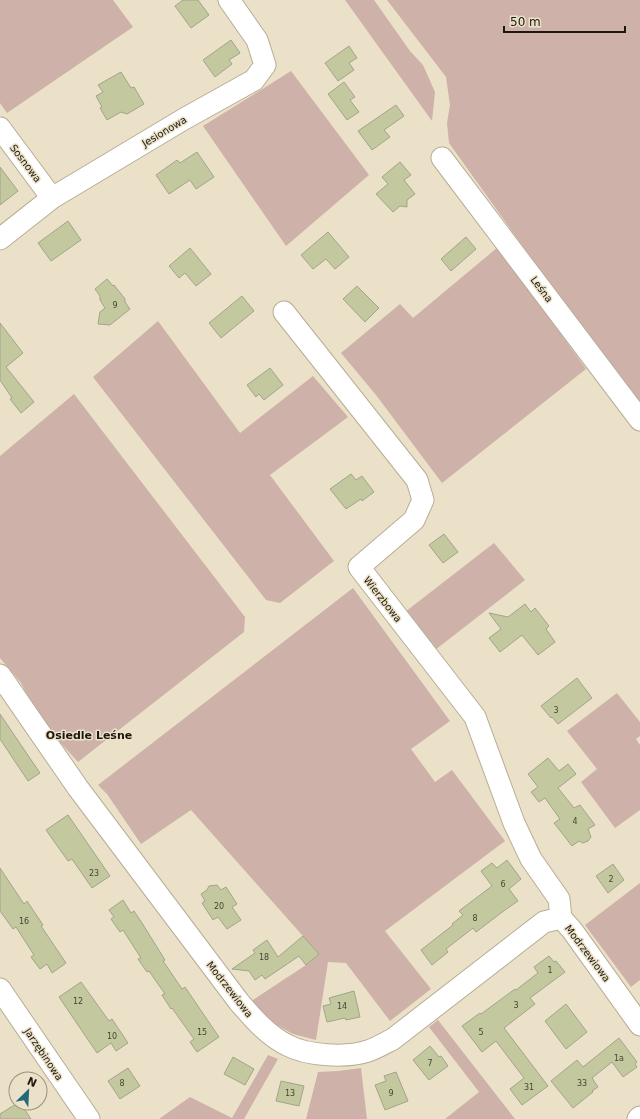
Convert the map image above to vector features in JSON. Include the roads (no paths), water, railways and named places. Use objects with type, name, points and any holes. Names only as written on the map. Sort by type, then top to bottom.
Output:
[{"type":"street","name":"Jesionowa","points":[[0,239],[52,198],[184,119],[254,80],[265,65],[257,40],[229,0]]},
{"type":"street","name":"Sosnowa","points":[[0,128],[52,198]]},
{"type":"street","name":"Leśna","points":[[442,158],[640,420]]},
{"type":"street","name":"Wierzbowa","points":[[284,312],[417,480],[423,500],[414,520],[359,567],[475,717],[517,829],[531,859],[559,899],[561,918]]},
{"type":"street","name":"Modrzewiowa","points":[[0,675],[78,788],[239,1002],[272,1036],[287,1046],[304,1052],[340,1055],[367,1051],[379,1046],[393,1039],[544,922],[561,918],[572,930],[640,1025]]},
{"type":"street","name":"Jarzębinowa","points":[[0,989],[89,1119]]},
{"type":"district","name":"Osiedle Leśne","points":[[89,735]]}]
